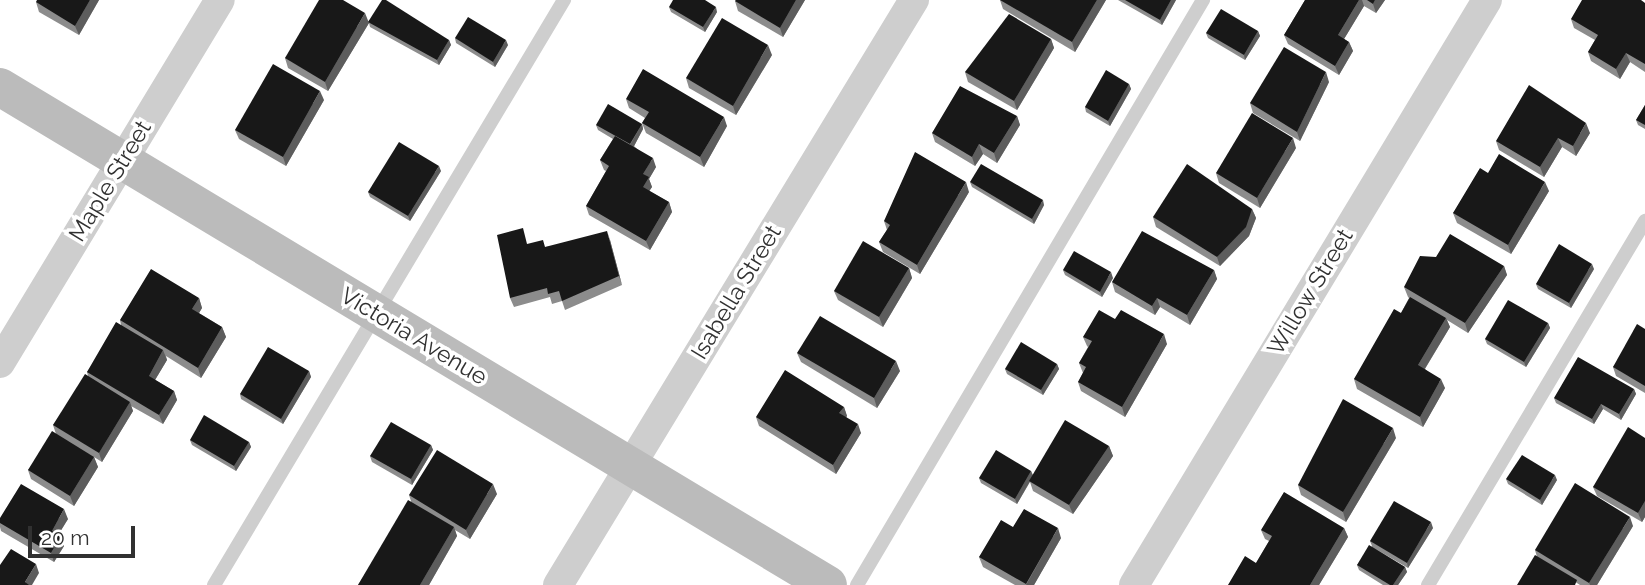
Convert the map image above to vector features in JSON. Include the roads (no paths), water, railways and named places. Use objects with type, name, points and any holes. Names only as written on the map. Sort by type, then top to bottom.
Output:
[{"type":"street","name":"Maple Street","points":[[0,363],[220,0]]},
{"type":"street","name":"Isabella Street","points":[[558,585],[914,0]]},
{"type":"street","name":"Willow Street","points":[[1134,585],[1487,0]]},
{"type":"street","name":"Victoria Avenue","points":[[0,87],[828,585]]},
{"type":"lane","points":[[214,585],[565,0]]},
{"type":"lane","points":[[857,585],[1203,0]]},
{"type":"lane","points":[[1428,585],[1645,221]]}]
